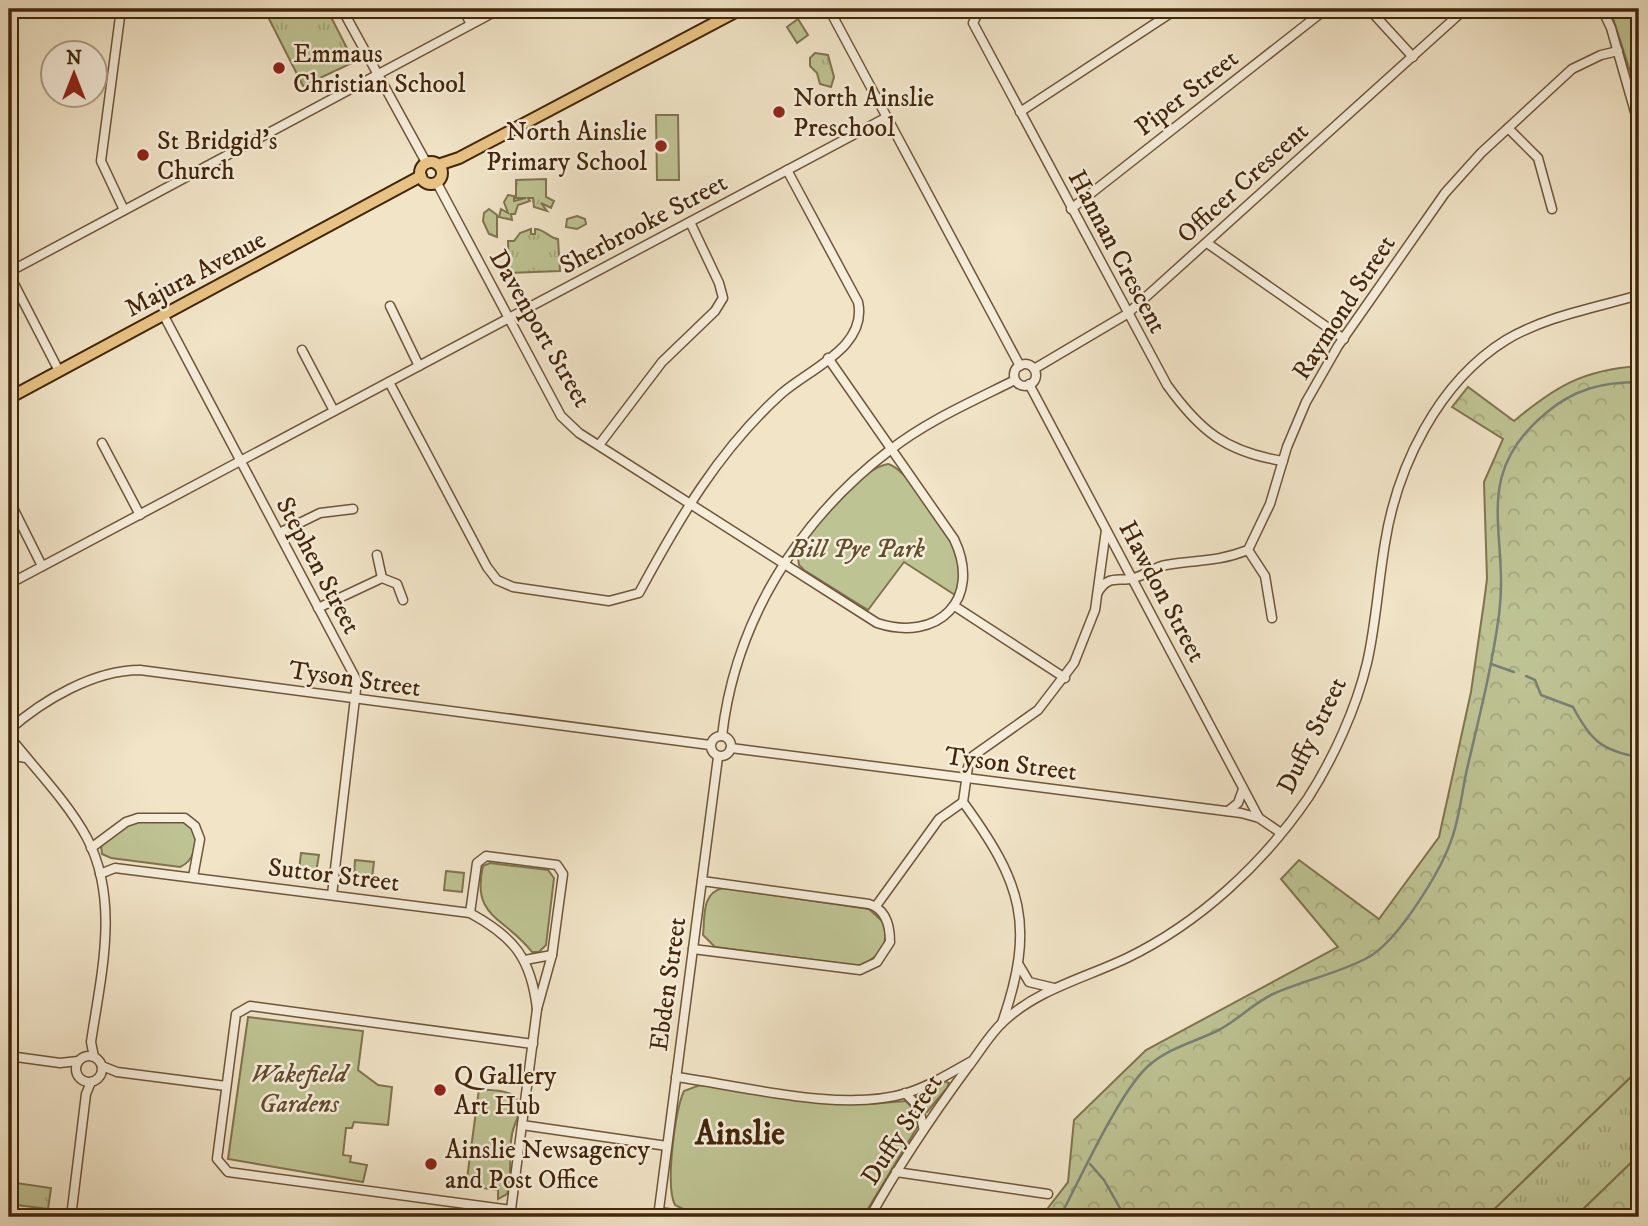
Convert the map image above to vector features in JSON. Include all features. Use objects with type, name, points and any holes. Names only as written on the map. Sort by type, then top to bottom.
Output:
[{"type":"main road","name":"Majura Avenue","points":[[9,398],[740,9]]},
{"type":"street","points":[[9,15],[10,9]]},
{"type":"street","points":[[121,9],[101,161],[124,210]]},
{"type":"street","name":"Davenport Street","points":[[342,9],[561,416],[599,445],[871,619],[893,628],[916,628],[937,621],[956,607]]},
{"type":"street","points":[[463,9],[471,24]]},
{"type":"street","points":[[59,371],[9,273],[500,9]]},
{"type":"street","points":[[829,9],[1020,366]]},
{"type":"street","name":"Hannan Crescent","points":[[980,9],[973,23],[1167,385],[1191,418],[1211,436],[1231,446],[1283,461]]},
{"type":"street","points":[[1020,112],[1177,9]]},
{"type":"street","name":"Piper Street","points":[[1071,209],[1326,9]]},
{"type":"street","points":[[1369,9],[1413,57]]},
{"type":"street","name":"Officer Crescent","points":[[1034,369],[1127,314],[1465,9]]},
{"type":"street","points":[[1602,9],[1618,51],[1639,126]]},
{"type":"street","name":"Raymond Street","points":[[1248,550],[1270,504],[1306,402],[1344,339],[1445,192],[1508,128],[1572,69],[1601,55],[1618,51]]},
{"type":"street","name":"Sherbrooke Street","points":[[9,584],[887,117]]},
{"type":"street","points":[[1508,128],[1538,158],[1552,209]]},
{"type":"street","points":[[389,382],[487,567],[497,580],[513,587],[609,601],[639,593],[688,503],[729,446],[781,394],[856,333],[860,318],[858,302],[787,170]]},
{"type":"street","points":[[599,445],[662,362],[715,312],[723,298],[719,283],[690,222]]},
{"type":"street","points":[[1207,243],[1344,339]]},
{"type":"street","name":"Duffy Street","points":[[870,1217],[923,1127],[1002,1023],[1054,988],[1127,958],[1179,927],[1233,884],[1281,833],[1318,782],[1344,728],[1366,667],[1392,509],[1411,457],[1428,424],[1458,383],[1504,342],[1550,321],[1639,295]]},
{"type":"street","points":[[390,306],[419,366]]},
{"type":"street","name":"Stephen Street","points":[[163,316],[357,681],[332,895]]},
{"type":"street","points":[[302,350],[334,411]]},
{"type":"street","points":[[828,358],[954,539],[962,556],[964,575],[956,607],[1065,678]]},
{"type":"street","points":[[1028,365],[1034,369],[1035,376],[1029,384],[1021,385],[1015,380],[1015,371],[1020,366],[1028,365]]},
{"type":"street","points":[[722,736],[733,679],[750,625],[781,562],[825,509],[891,449],[1015,380]]},
{"type":"street","name":"Hawdon Street","points":[[1029,384],[1259,818]]},
{"type":"street","points":[[102,443],[140,515]]},
{"type":"street","points":[[9,500],[42,566]]},
{"type":"street","points":[[279,533],[320,513],[354,509]]},
{"type":"street","points":[[1002,1023],[1019,963],[1020,918],[1009,873],[997,850],[963,802],[967,779],[974,756],[1038,710],[1065,678],[1085,638],[1098,592],[1106,530]]},
{"type":"street","points":[[1098,592],[1112,579],[1132,579],[1163,565],[1220,560],[1248,550],[1265,576],[1272,618]]},
{"type":"street","points":[[377,555],[382,578]]},
{"type":"street","points":[[318,608],[382,578],[397,584],[403,600]]},
{"type":"street","name":"Tyson Street","points":[[9,733],[71,690],[120,670],[140,670],[710,745]]},
{"type":"street","points":[[9,733],[74,819],[91,848],[100,874],[107,906],[91,1042],[94,1057],[101,1070]]},
{"type":"street","points":[[722,736],[728,739],[731,748],[727,755],[718,757],[712,752],[710,745],[713,739],[722,736]]},
{"type":"street","name":"Tyson Street","points":[[731,748],[1228,811],[1259,818],[1281,833]]},
{"type":"street","points":[[9,755],[26,758]]},
{"type":"street","name":"Ebden Street","points":[[658,1214],[718,757]]},
{"type":"street","points":[[1228,811],[1240,800],[1243,787]]},
{"type":"street","points":[[876,906],[939,818],[963,802]]},
{"type":"street","points":[[91,848],[126,822],[138,818],[185,818],[195,826],[200,839],[193,877]]},
{"type":"street","points":[[470,913],[477,863],[486,856],[556,865],[563,874],[552,956],[537,1009],[533,1044],[510,1213],[228,1172],[217,1159],[236,1014],[250,1006],[533,1044]]},
{"type":"street","name":"Suttor Street","points":[[100,874],[116,868],[470,913],[494,926],[513,942],[525,960],[534,982],[537,1009]]},
{"type":"street","points":[[693,949],[850,970],[867,968],[882,957],[890,942],[888,925],[876,906],[702,881]]},
{"type":"street","points":[[525,960],[552,956]]},
{"type":"street","points":[[1019,963],[1029,982],[1054,988]]},
{"type":"street","points":[[86,1094],[78,1076],[79,1060],[91,1042]]},
{"type":"street","points":[[9,1056],[60,1063],[94,1057]]},
{"type":"street","points":[[676,1077],[841,1100],[872,1100],[905,1093],[936,1082],[973,1061]]},
{"type":"street","points":[[60,1063],[91,1082]]},
{"type":"street","points":[[101,1070],[226,1086]]},
{"type":"street","points":[[71,1217],[86,1094],[91,1082],[101,1070]]},
{"type":"street","points":[[905,1093],[919,1107],[923,1127]]},
{"type":"street","points":[[522,1125],[667,1146]]},
{"type":"street","points":[[896,1172],[1048,1194]]},
{"type":"street","points":[[658,1214],[699,1217]]},
{"type":"green space","points":[[264,9],[327,9],[354,62],[303,86]]},
{"type":"green space","points":[[1610,9],[1639,9],[1639,99]]},
{"type":"green space","points":[[798,19],[808,35],[797,43],[787,27]]},
{"type":"green space","points":[[815,53],[828,55],[834,77],[831,87],[820,84],[817,73],[810,66],[810,58]]},
{"type":"green space","points":[[656,115],[678,115],[679,180],[657,180]]},
{"type":"green space","points":[[546,179],[546,197],[554,201],[551,208],[541,203],[547,211],[534,207],[533,198],[528,198],[530,201],[518,205],[515,214],[511,214],[512,220],[499,217],[501,209],[508,213],[504,202],[508,195],[514,196],[514,201],[526,198],[516,198],[516,180]]},
{"type":"green space","points":[[489,209],[497,215],[497,237],[489,234],[483,221],[484,213]]},
{"type":"green space","points":[[577,216],[585,219],[586,224],[577,229],[566,227],[567,219]]},
{"type":"green space","points":[[531,229],[531,234],[535,234],[535,229],[539,229],[558,239],[560,271],[509,273],[508,241],[514,241],[520,233]]},
{"type":"green space","points":[[1639,366],[1639,1069],[1486,1217],[1041,1217],[1068,1182],[1074,1120],[1146,1050],[1338,947],[1281,879],[1299,860],[1379,919],[1439,837],[1471,692],[1487,579],[1484,482],[1503,439],[1452,407],[1468,387],[1514,421],[1543,398],[1571,382],[1602,371]]},
{"type":"green space","name":"Bill Pye Park","points":[[888,464],[896,468],[917,490],[939,521],[959,558],[960,577],[955,595],[904,562],[868,610],[804,570],[799,565],[797,552],[825,515],[851,487],[864,476]]},
{"type":"green space","points":[[139,819],[185,819],[195,827],[195,844],[189,860],[180,867],[111,858],[102,854],[101,845],[126,823]]},
{"type":"green space","points":[[301,853],[319,855],[316,872],[299,870]]},
{"type":"green space","points":[[355,860],[374,862],[372,878],[354,877]]},
{"type":"green space","points":[[490,863],[548,870],[554,878],[546,945],[539,952],[532,952],[486,907],[481,883],[483,866]]},
{"type":"green space","points":[[446,871],[464,873],[462,892],[444,890]]},
{"type":"green space","points":[[723,888],[869,909],[883,922],[885,937],[882,949],[860,966],[715,947],[703,935],[704,914],[711,895]]},
{"type":"green space","name":"Wakefield Gardens","points":[[248,1017],[363,1031],[358,1070],[378,1085],[392,1087],[388,1125],[354,1122],[352,1128],[346,1128],[343,1155],[351,1156],[350,1162],[367,1165],[363,1182],[228,1159]]},
{"type":"green space","points":[[1639,1069],[1639,1155],[1575,1217],[1486,1217]]},
{"type":"green space","points":[[944,1081],[949,1083],[947,1088],[927,1112],[915,1095]]},
{"type":"green space","points":[[700,1085],[836,1102],[869,1104],[906,1101],[916,1112],[918,1126],[863,1217],[741,1217],[683,1209],[675,1205],[672,1195],[671,1166],[675,1131],[684,1091]]},
{"type":"green space","points":[[479,1089],[509,1093],[519,1104],[519,1114],[512,1132],[509,1186],[507,1194],[498,1199],[498,1190],[466,1186]]},
{"type":"green space","points":[[1639,1155],[1639,1217],[1575,1217]]},
{"type":"green space","points":[[9,1182],[51,1188],[48,1209],[9,1204]]},
{"type":"waterway","points":[[1060,1217],[1112,1117],[1147,1067],[1171,1051],[1224,1027],[1273,994],[1367,958],[1392,937],[1418,903],[1440,866],[1453,835],[1489,673],[1501,585],[1498,507],[1500,483],[1508,460],[1522,437],[1546,413],[1567,398],[1601,385],[1639,382]]},
{"type":"waterway","points":[[1491,664],[1514,672]]},
{"type":"waterway","points":[[1526,676],[1535,680],[1541,695],[1573,707],[1598,742],[1615,751],[1639,757]]},
{"type":"waterway","points":[[1090,1164],[1104,1180],[1125,1217]]},
{"type":"place","name":"Emmaus Christian School","points":[[279,68]]},
{"type":"place","name":"North Ainslie Preschool","points":[[779,112]]},
{"type":"place","name":"North Ainslie Primary School","points":[[661,146]]},
{"type":"place","name":"St Bridgid's Church","points":[[143,155]]},
{"type":"place","name":"Q Gallery Art Hub","points":[[440,1090]]},
{"type":"place","name":"Ainslie Newsagency and Post Office","points":[[431,1164]]},
{"type":"district","name":"Ainslie","points":[[740,1132]]}]
